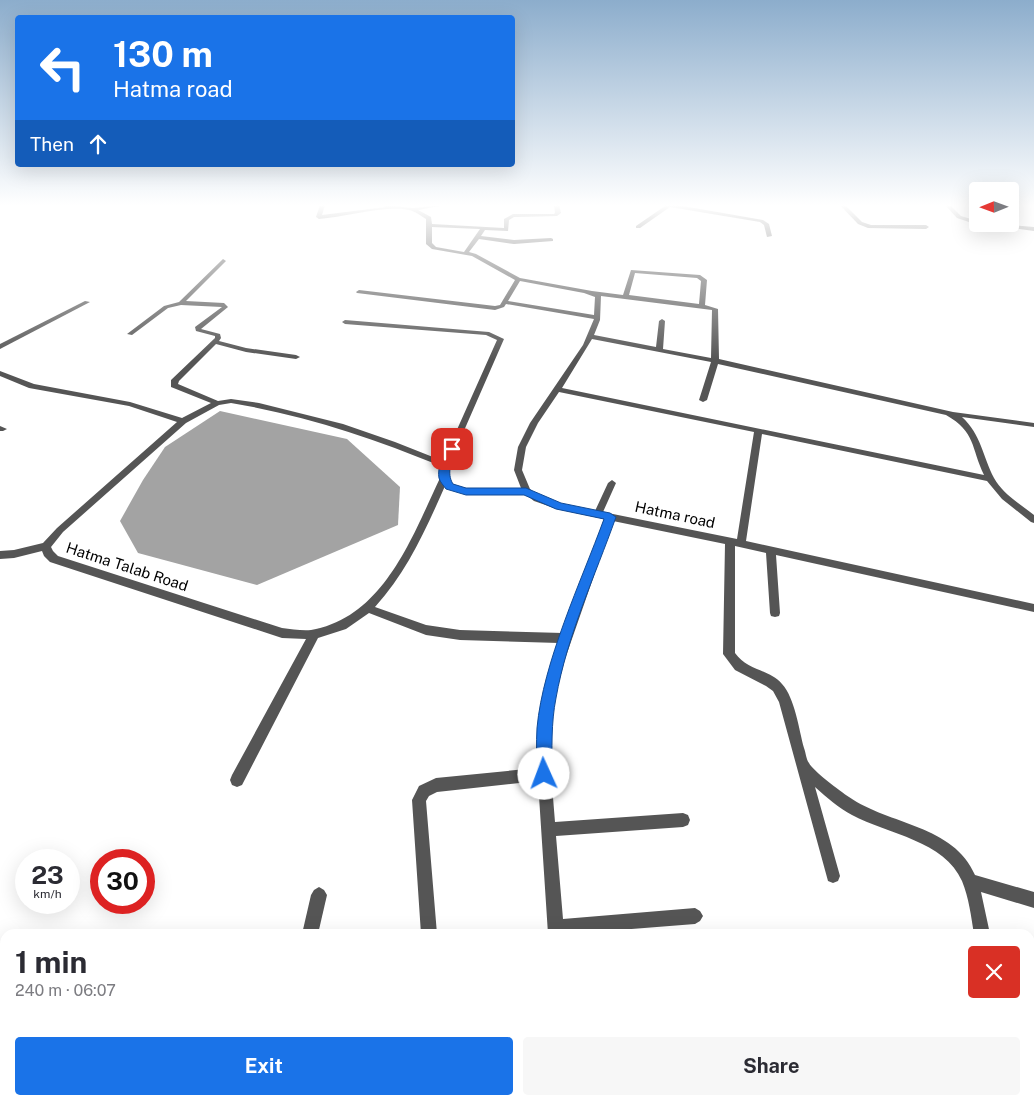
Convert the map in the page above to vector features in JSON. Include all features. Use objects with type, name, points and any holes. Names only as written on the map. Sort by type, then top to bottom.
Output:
[{"type":"street","points":[[477,257],[518,279],[596,295],[626,296],[715,309],[716,361],[703,400]]},
{"type":"street","points":[[181,303],[223,261]]},
{"type":"street","points":[[626,296],[633,271],[698,276],[704,280],[702,306]]},
{"type":"street","points":[[359,292],[495,308],[502,306],[518,279]]},
{"type":"street","points":[[444,478],[449,486],[466,491],[526,491],[517,472],[519,456],[527,436],[592,337],[596,317],[596,295]]},
{"type":"street","points":[[0,347],[87,302]]},
{"type":"street","points":[[505,302],[596,317]]},
{"type":"street","points":[[130,334],[166,307],[181,303],[224,305],[225,307],[222,310],[198,327],[198,330],[218,335],[215,342],[175,380],[174,385],[217,403]]},
{"type":"street","points":[[659,350],[662,321]]},
{"type":"street","points":[[345,322],[487,333],[500,336],[500,343],[458,433],[446,465]]},
{"type":"street","points":[[592,337],[716,361],[949,413],[1034,425]]},
{"type":"street","points":[[215,342],[246,350],[296,357]]},
{"type":"street","points":[[0,374],[32,386],[130,404],[183,421]]},
{"type":"street","points":[[558,389],[990,479]]},
{"type":"street","name":"Hatma Talab Road","points":[[232,401],[244,403],[346,425],[446,465],[444,478],[412,548],[369,609],[338,630],[313,636],[301,637],[282,633],[54,559],[48,553],[46,546],[60,530],[183,421],[217,403],[232,401]]},
{"type":"street","points":[[949,413],[968,424],[990,479],[996,487],[1034,520]]},
{"type":"street","points":[[758,431],[736,543],[729,654],[735,664],[746,673],[777,688],[781,694],[790,714],[833,876]]},
{"type":"street","points":[[556,929],[544,774],[544,728],[549,698],[604,516],[612,483]]},
{"type":"street","name":"Hatma road","points":[[526,491],[540,500],[560,507],[1034,608]]},
{"type":"street","points":[[0,556],[46,546]]},
{"type":"street","points":[[771,551],[775,613]]},
{"type":"street","points":[[369,609],[426,630],[460,635],[566,638]]},
{"type":"street","points":[[237,780],[313,636]]},
{"type":"street","points":[[805,769],[841,800],[860,811],[938,843],[953,853],[963,865],[972,882],[979,905],[981,929]]},
{"type":"street","points":[[429,929],[419,800],[424,791],[436,785],[544,774]]},
{"type":"street","points":[[548,829],[683,820]]},
{"type":"street","points":[[972,882],[1034,900]]},
{"type":"street","points":[[311,929],[319,895]]},
{"type":"street","points":[[566,929],[695,916]]},
{"type":"shaded area","points":[[220,411],[347,439],[400,487],[398,525],[257,585],[138,553],[120,521],[143,480],[165,447]]},
{"type":"route","points":[[452,449],[446,465],[444,478],[449,486],[466,491],[526,491],[540,500],[560,507],[610,517],[559,659],[544,728],[544,774]]}]
